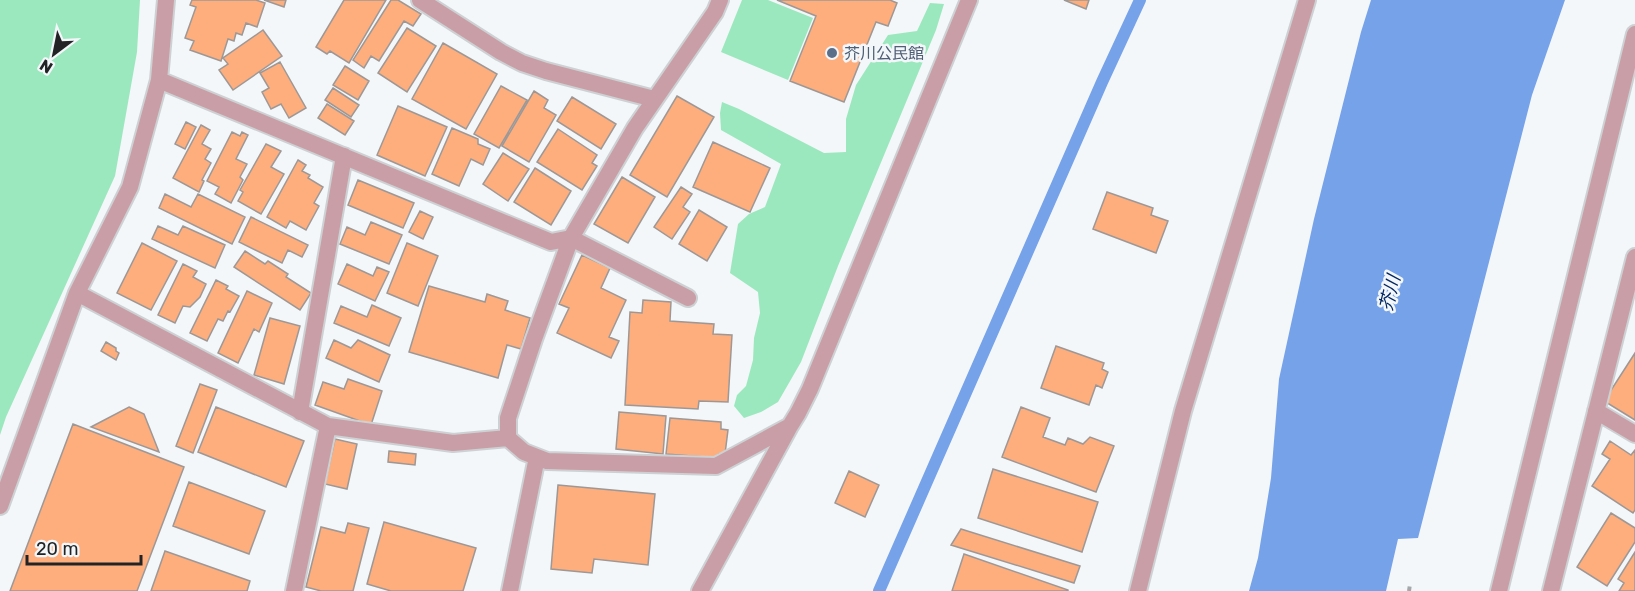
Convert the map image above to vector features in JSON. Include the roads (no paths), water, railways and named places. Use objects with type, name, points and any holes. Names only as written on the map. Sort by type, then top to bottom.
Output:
[{"type":"street","points":[[0,506],[77,293],[130,187],[159,80],[166,0]]},
{"type":"street","points":[[420,0],[522,63],[654,99]]},
{"type":"street","points":[[508,438],[508,418],[571,238],[634,128],[715,12],[720,0]]},
{"type":"street","points":[[700,591],[810,389],[969,0]]},
{"type":"street","points":[[1138,591],[1182,411],[1307,0]]},
{"type":"street","points":[[1634,38],[1635,64]]},
{"type":"street","points":[[1499,591],[1634,38]]},
{"type":"street","points":[[159,80],[551,242],[571,238],[688,298]]},
{"type":"street","points":[[300,412],[344,156]]},
{"type":"street","points":[[1551,591],[1635,257]]},
{"type":"street","points":[[77,293],[328,426],[453,443],[508,438],[524,452],[547,461],[716,466],[790,426]]},
{"type":"street","points":[[1596,411],[1635,434]]},
{"type":"street","points":[[294,591],[328,426]]},
{"type":"street","points":[[510,591],[537,457]]},
{"type":"water","name":"芥川","points":[[1371,0],[1565,0],[1532,95],[1418,538],[1398,539],[1386,591],[1249,591],[1258,558],[1271,478],[1279,379],[1314,219]]},
{"type":"waterway","points":[[879,591],[1140,0]]},
{"type":"place","name":"芥川公民館","points":[[832,53]]}]
